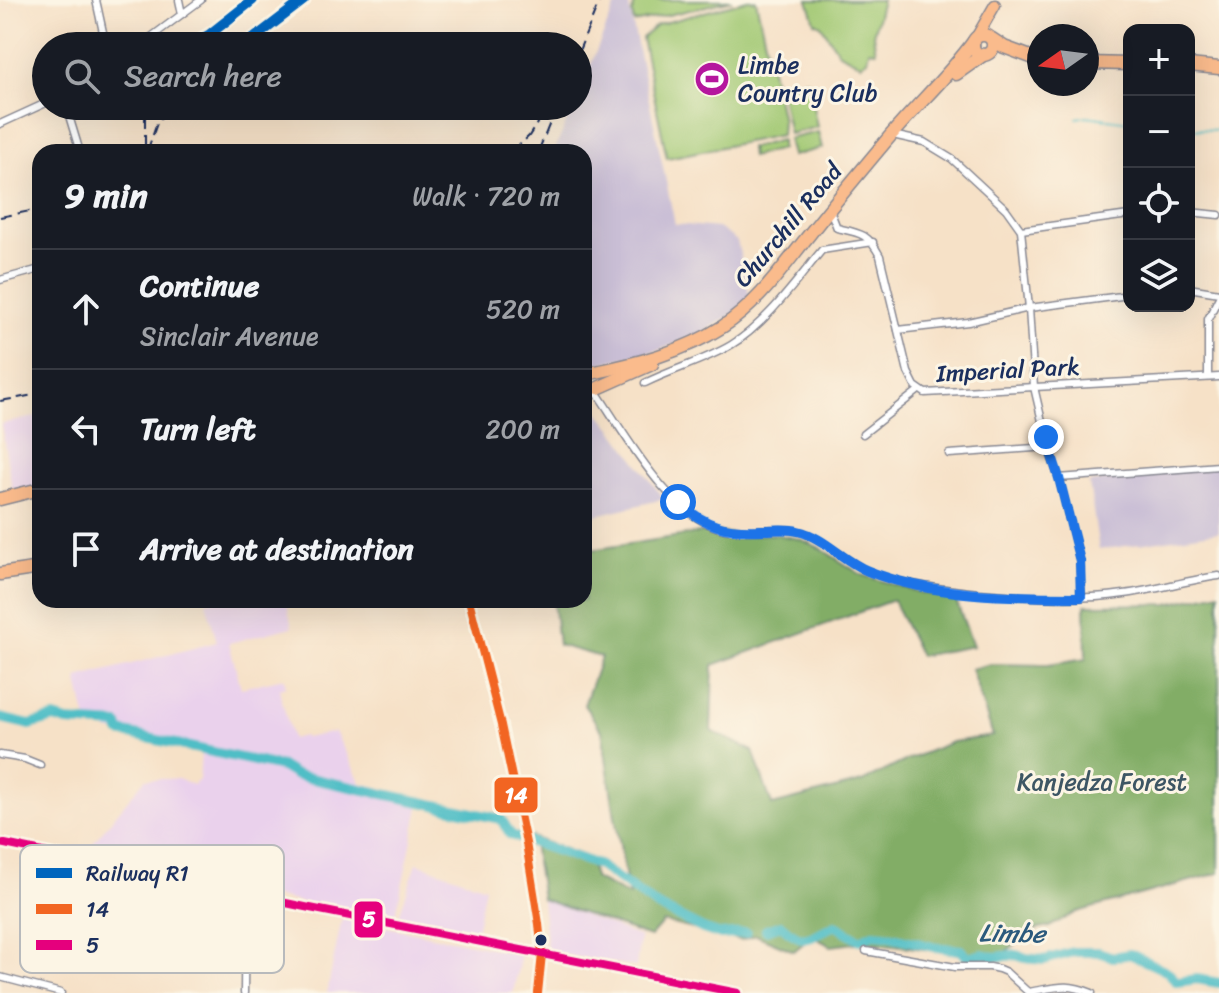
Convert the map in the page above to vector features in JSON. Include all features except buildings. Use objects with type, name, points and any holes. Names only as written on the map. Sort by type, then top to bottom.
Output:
[{"type":"highway","name":"Churchill Road","points":[[592,390],[704,342],[740,321],[755,307],[895,135],[950,73],[984,44]]},
{"type":"highway","points":[[1099,63],[1123,64]]},
{"type":"highway","points":[[1195,66],[1219,68]]},
{"type":"highway","name":"Churchill Road","points":[[592,374],[689,345],[729,323],[751,304],[831,213]]},
{"type":"highway","points":[[0,499],[32,491]]},
{"type":"highway","points":[[0,574],[32,569]]},
{"type":"main road","points":[[984,44],[996,2]]},
{"type":"main road","points":[[471,608],[522,820],[542,954],[538,993]]},
{"type":"street","points":[[96,0],[103,32]]},
{"type":"street","points":[[179,0],[182,14]]},
{"type":"street","points":[[158,32],[201,0]]},
{"type":"street","points":[[0,124],[32,109]]},
{"type":"street","points":[[70,120],[78,144]]},
{"type":"street","points":[[895,135],[924,142],[952,159],[1006,209],[1021,230],[1034,387],[1080,561],[1081,597]]},
{"type":"street","points":[[831,213],[837,228],[859,232],[873,242]]},
{"type":"street","points":[[1195,213],[1219,215]]},
{"type":"street","points":[[1021,230],[1123,216]]},
{"type":"street","points":[[645,383],[732,345],[775,306],[822,250],[873,242]]},
{"type":"street","name":"Imperial Park","points":[[873,242],[880,256],[908,372],[919,390],[925,393],[1219,377]]},
{"type":"street","points":[[0,280],[32,271]]},
{"type":"street","points":[[1195,289],[1219,295],[1208,319],[1208,377]]},
{"type":"street","points":[[898,330],[968,322],[1029,308],[1123,296]]},
{"type":"street","points":[[863,434],[919,390]]},
{"type":"street","points":[[592,394],[655,476],[694,516],[720,529],[738,532],[797,531],[811,536],[866,570],[935,589],[1024,597],[1081,597],[1122,595],[1219,576]]},
{"type":"street","points":[[949,454],[1048,447]]},
{"type":"street","points":[[1059,478],[1219,466]]},
{"type":"street","points":[[0,755],[40,765]]},
{"type":"street","points":[[0,843],[20,847]]},
{"type":"street","points":[[284,902],[738,993]]},
{"type":"street","points":[[866,951],[955,967],[999,969],[1028,992],[1059,986],[1077,987],[1092,993]]},
{"type":"street","points":[[244,973],[244,993]]},
{"type":"street","points":[[0,977],[61,993]]},
{"type":"shaded area","points":[[628,1],[675,224],[718,228],[737,241],[751,303],[700,334],[659,350],[592,365],[592,144],[557,144],[567,120],[592,120],[592,61],[615,7]]},
{"type":"shaded area","points":[[592,404],[611,427],[664,499],[592,516]]},
{"type":"shaded area","points":[[32,418],[32,490],[13,494],[1,424]]},
{"type":"shaded area","points":[[1219,464],[1219,532],[1099,550],[1089,483]]},
{"type":"shaded area","points":[[208,608],[288,608],[292,627],[229,643],[241,688],[284,678],[286,687],[279,689],[292,739],[335,732],[361,783],[421,798],[394,923],[284,899],[284,845],[91,845],[145,779],[178,779],[193,785],[199,780],[201,754],[88,725],[77,678],[217,642]]},
{"type":"shaded area","points":[[417,863],[485,887],[475,936],[398,918]]},
{"type":"shaded area","points":[[542,899],[640,937],[636,967],[547,952]]},
{"type":"shaded area","points":[[342,918],[521,954],[513,993],[327,993]]},
{"type":"green space","points":[[636,0],[732,0],[634,23],[632,13]]},
{"type":"green space","name":"Limbe Country Club","points":[[756,0],[782,120],[781,135],[667,158],[642,38],[657,25]]},
{"type":"green space","points":[[808,0],[882,0],[873,35],[876,51],[869,50],[867,60],[861,64],[839,53],[821,25],[815,22]]},
{"type":"green space","points":[[808,80],[817,127],[789,134],[779,85]]},
{"type":"green space","points":[[818,132],[822,148],[792,156],[788,139]]},
{"type":"green space","points":[[781,140],[781,149],[751,157],[750,148]]},
{"type":"green space","name":"Kanjedza Forest","points":[[706,532],[774,534],[800,539],[818,547],[862,575],[922,593],[955,598],[973,646],[920,656],[893,600],[713,665],[711,731],[753,751],[772,805],[862,782],[952,742],[993,736],[971,669],[991,664],[1048,665],[1086,659],[1085,605],[1168,604],[1219,592],[1219,873],[1077,912],[1049,927],[1030,931],[999,959],[863,942],[831,946],[812,936],[794,951],[756,935],[741,940],[663,922],[650,937],[542,899],[532,837],[589,858],[594,878],[629,896],[602,731],[584,705],[601,657],[558,645],[554,608],[592,608],[592,550]]},
{"type":"waterway","points":[[1077,118],[1087,116],[1123,121]]},
{"type":"waterway","points":[[1195,129],[1219,130]]},
{"type":"waterway","points":[[0,718],[30,725],[54,718],[67,722],[118,725],[120,732],[282,767],[295,775],[501,819],[511,835],[598,865],[657,906],[703,929],[721,935],[746,933]]},
{"type":"waterway","name":"Limbe","points":[[766,930],[781,925],[797,936],[808,938],[835,925],[860,940],[873,934],[885,935],[961,950],[967,957],[1016,955],[1044,960],[1073,952],[1098,952],[1113,957],[1130,954],[1168,972],[1177,982],[1197,979],[1219,983]]},
{"type":"railway","points":[[213,32],[253,0]]},
{"type":"railway","points":[[262,32],[304,0]]},
{"type":"railway","points":[[587,32],[600,0]]},
{"type":"railway","points":[[145,120],[145,144]]},
{"type":"railway","points":[[150,144],[159,120]]},
{"type":"railway","points":[[520,144],[539,120]]},
{"type":"railway","points":[[541,144],[551,120]]},
{"type":"railway","points":[[0,217],[32,211]]},
{"type":"railway","points":[[0,401],[32,395]]},
{"type":"rail line","name":"R1","points":[[213,32],[253,0]]},
{"type":"rail line","name":"R1","points":[[262,32],[304,0]]},
{"type":"transit line","name":"14","points":[[471,608],[501,725],[526,843],[542,954],[538,993]]},
{"type":"transit line","name":"5","points":[[0,843],[20,847]]},
{"type":"transit line","name":"5","points":[[284,903],[738,993]]},
{"type":"place","name":"Limbe Country Club","points":[[712,79]]},
{"type":"route","points":[[678,502],[694,516],[720,529],[738,532],[797,531],[811,536],[866,570],[935,589],[1024,597],[1081,597],[1080,561],[1046,437]]}]
